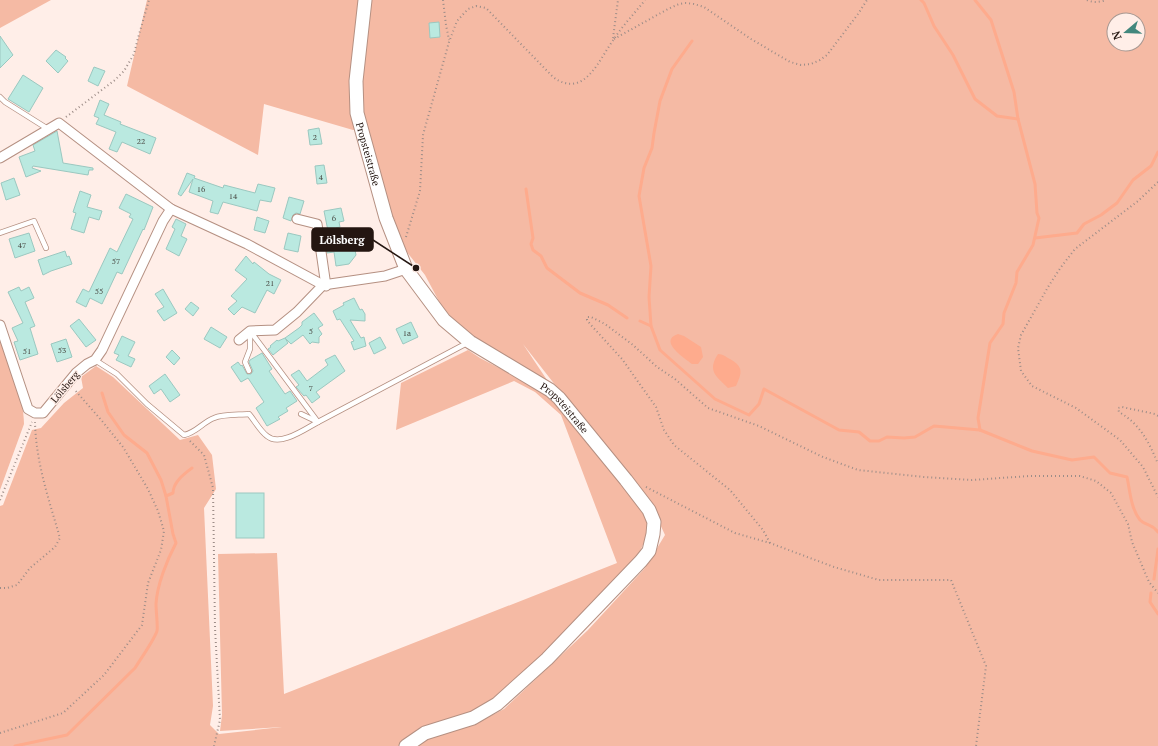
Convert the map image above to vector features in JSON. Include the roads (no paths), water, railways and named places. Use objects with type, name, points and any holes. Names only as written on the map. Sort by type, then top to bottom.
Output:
[{"type":"street","name":"Propsteistraße","points":[[365,0],[356,81],[357,113],[386,218],[406,269],[444,320],[470,342],[550,390],[559,398],[649,510],[654,522],[649,551],[630,574],[547,659],[506,697],[473,718],[425,733],[406,746]]},
{"type":"street","points":[[0,158],[59,122],[171,209],[247,244],[325,286]]},
{"type":"street","name":"Lölsberg","points":[[0,325],[28,409],[35,413],[43,413],[76,373],[87,364],[95,360],[102,350],[163,221],[171,209]]},
{"type":"street","points":[[297,219],[317,224],[325,286]]},
{"type":"street","points":[[239,340],[250,331],[275,330],[325,286],[385,276],[406,269]]},
{"type":"lane","points":[[0,97],[5,102],[48,129]]},
{"type":"lane","points":[[0,233],[34,221],[46,248]]},
{"type":"lane","points":[[250,331],[318,422]]},
{"type":"lane","points":[[249,371],[245,362],[250,349],[250,331]]},
{"type":"lane","points":[[95,360],[117,374],[147,404],[184,435],[191,434],[213,418],[220,416],[249,414],[266,436],[272,440],[280,440],[318,422],[470,342]]},
{"type":"lane","points":[[301,414],[318,422]]},
{"type":"waterway","points":[[921,0],[924,3],[934,26],[953,55],[975,99],[997,116],[1018,119]]},
{"type":"waterway","points":[[975,0],[991,20],[1014,92],[1018,119],[1035,184],[1037,213],[1039,218],[1033,245],[1017,272],[1016,283],[1004,313],[1003,324],[990,343],[978,418],[980,430]]},
{"type":"waterway","points":[[651,326],[649,297],[651,266],[639,196],[644,168],[652,148],[660,101],[672,69],[692,41]]},
{"type":"waterway","points":[[1035,238],[1077,233],[1084,224],[1101,215],[1117,203],[1133,180],[1151,166],[1158,152]]},
{"type":"waterway","points":[[526,189],[533,238],[531,244],[533,250],[541,256],[547,268],[580,293],[608,305],[627,318]]},
{"type":"waterway","points":[[640,321],[651,326],[660,350],[715,399],[749,415],[759,404],[764,389],[839,430],[859,432],[870,441],[879,441],[887,437],[915,437],[934,426],[980,430],[1032,451],[1072,460],[1094,457],[1110,473],[1127,477],[1131,500],[1137,516],[1142,522],[1153,527],[1158,532]]},
{"type":"waterway","points":[[102,393],[108,412],[124,435],[147,453],[161,480],[166,496]]},
{"type":"waterway","points":[[15,746],[67,735],[135,668],[147,650],[157,631],[156,604],[160,581],[176,543],[166,496],[173,493],[173,489],[177,482],[192,468]]},
{"type":"waterway","points":[[1154,579],[1158,549]]},
{"type":"waterway","points":[[1151,593],[1150,602],[1158,614]]},
{"type":"place","name":"Lölsberg","points":[[416,268]]}]
